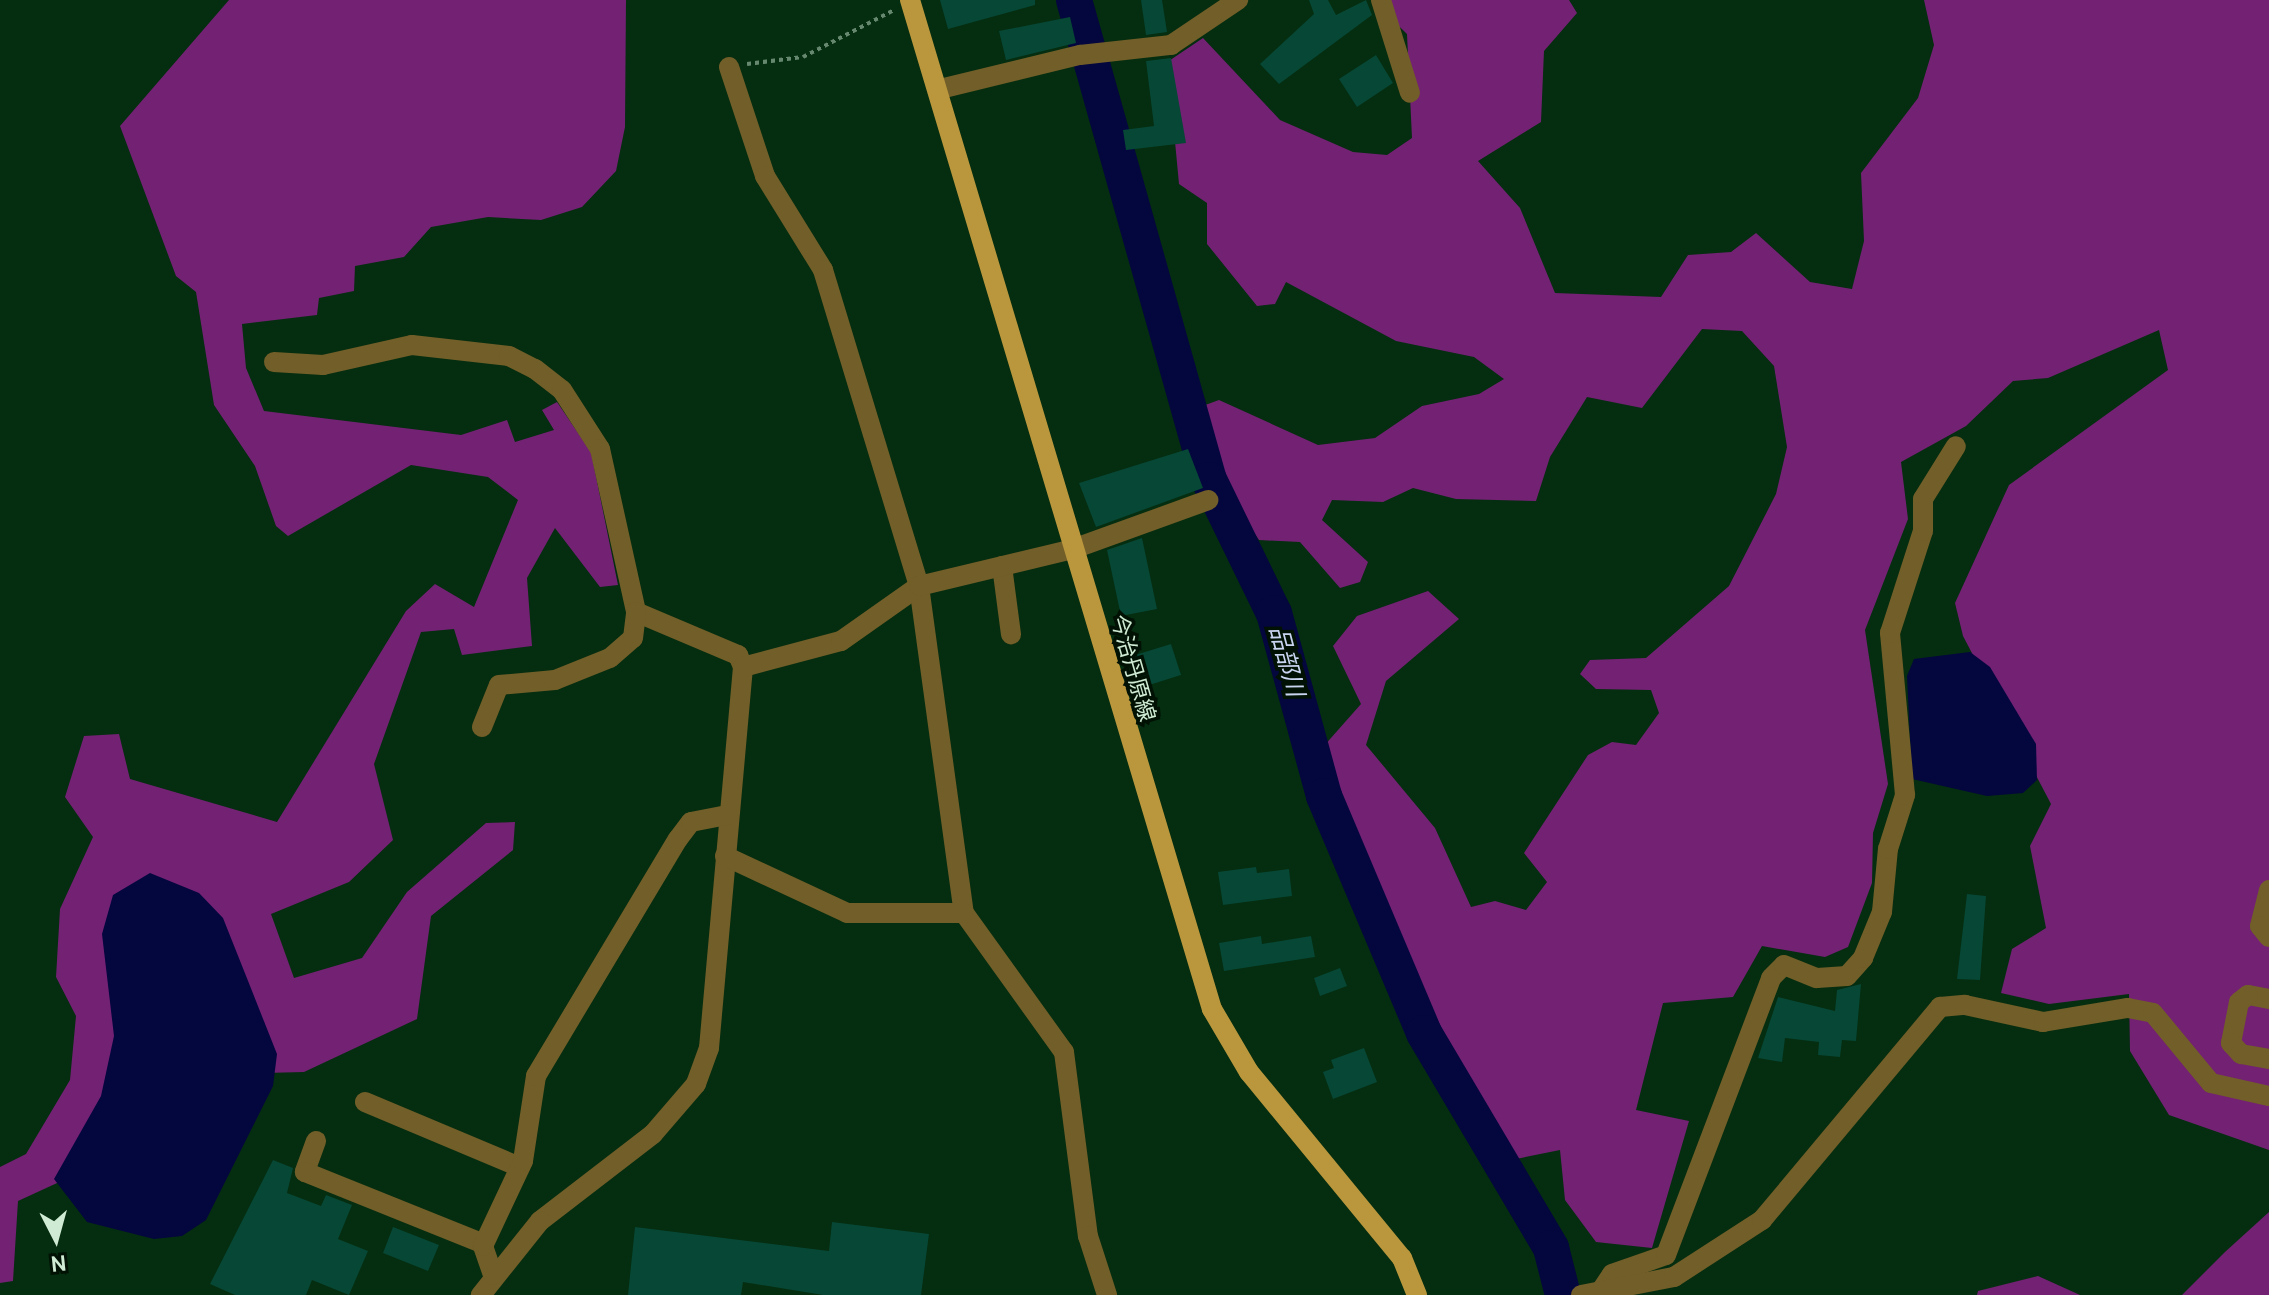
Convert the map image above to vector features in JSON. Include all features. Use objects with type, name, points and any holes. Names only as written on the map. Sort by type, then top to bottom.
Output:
[{"type":"main road","name":"今治丹原線","points":[[910,0],[940,89],[1073,549],[1212,1009],[1249,1072],[1402,1258],[1417,1295]]},
{"type":"street","points":[[940,89],[1080,55],[1171,45],[1238,0]]},
{"type":"street","points":[[1381,0],[1410,93]]},
{"type":"street","points":[[729,67],[765,176],[823,270],[919,586],[964,913],[1064,1052],[1088,1236],[1107,1295]]},
{"type":"street","points":[[274,362],[323,365],[412,345],[509,356],[535,369],[562,390],[600,449],[636,612],[633,638],[610,658],[555,680],[499,685],[482,727]]},
{"type":"street","points":[[1602,1289],[1612,1274],[1666,1255],[1771,978],[1784,965],[1817,978],[1847,976],[1863,958],[1882,912],[1888,849],[1905,795],[1890,633],[1923,531],[1923,499],[1956,446]]},
{"type":"street","points":[[743,667],[841,641],[919,586],[1073,549],[1208,500]]},
{"type":"street","points":[[1002,566],[1011,634]]},
{"type":"street","points":[[481,1295],[493,1275],[540,1221],[653,1134],[696,1084],[709,1048],[743,667],[738,655],[636,612]]},
{"type":"street","points":[[493,1275],[484,1244],[520,1167],[536,1076],[603,956],[691,822],[728,815]]},
{"type":"street","points":[[725,856],[847,913],[964,913]]},
{"type":"street","points":[[2269,890],[2260,926],[2269,937]]},
{"type":"street","points":[[2269,999],[2248,995],[2239,1002],[2231,1043],[2241,1054],[2269,1059]]},
{"type":"street","points":[[1581,1295],[1674,1277],[1762,1220],[1940,1007],[1965,1005],[2043,1022],[2128,1008],[2153,1013],[2211,1083],[2269,1096]]},
{"type":"street","points":[[365,1102],[520,1167]]},
{"type":"street","points":[[316,1141],[305,1172],[484,1244]]},
{"type":"path","points":[[729,67],[803,57],[910,0]]},
{"type":"shaded area","points":[[229,0],[626,0],[625,127],[616,171],[582,207],[541,220],[488,217],[431,227],[404,257],[355,266],[354,291],[319,298],[317,315],[242,324],[246,368],[264,411],[461,435],[507,420],[515,442],[554,430],[542,410],[557,402],[591,452],[618,585],[600,587],[555,528],[527,578],[532,646],[462,655],[454,629],[421,632],[374,764],[393,840],[349,882],[271,914],[294,978],[362,958],[407,892],[486,823],[515,822],[513,850],[431,916],[417,1019],[304,1072],[231,1074],[94,1166],[18,1201],[13,1281],[0,1283],[0,1167],[26,1154],[70,1080],[76,1016],[56,977],[60,909],[93,837],[65,797],[84,736],[119,734],[130,779],[277,822],[406,611],[435,584],[474,607],[518,500],[488,477],[411,465],[288,536],[276,526],[255,466],[214,405],[196,292],[176,276],[120,126]]},
{"type":"shaded area","points":[[1372,0],[1569,0],[1577,13],[1544,51],[1541,122],[1478,161],[1520,208],[1555,293],[1661,297],[1688,255],[1731,252],[1756,233],[1810,282],[1852,289],[1864,241],[1861,173],[1918,98],[1934,45],[1924,0],[2269,0],[2269,1150],[2169,1115],[2130,1051],[2129,994],[2049,1004],[2001,993],[2012,949],[2046,928],[2030,846],[2051,804],[1963,636],[1955,603],[2009,485],[2168,370],[2159,330],[2048,378],[2013,381],[1966,426],[1901,462],[1908,519],[1865,630],[1888,784],[1873,833],[1872,883],[1848,947],[1825,957],[1762,946],[1733,997],[1663,1003],[1636,1110],[1689,1121],[1652,1248],[1596,1242],[1565,1200],[1560,1150],[1516,1159],[1443,1050],[1336,796],[1323,747],[1361,704],[1333,646],[1357,616],[1428,591],[1459,619],[1386,681],[1366,745],[1435,828],[1471,907],[1495,901],[1526,910],[1547,882],[1524,853],[1588,755],[1612,742],[1636,745],[1659,713],[1651,690],[1596,689],[1580,674],[1590,660],[1646,658],[1729,586],[1776,494],[1787,447],[1774,366],[1742,331],[1702,329],[1642,408],[1587,397],[1550,457],[1536,501],[1456,499],[1413,488],[1383,502],[1332,500],[1322,520],[1368,562],[1360,582],[1340,588],[1300,542],[1259,540],[1217,478],[1197,408],[1219,400],[1318,445],[1375,438],[1422,406],[1479,394],[1504,379],[1474,357],[1396,341],[1286,282],[1275,304],[1257,306],[1207,244],[1207,203],[1179,184],[1172,110],[1151,73],[1203,38],[1280,120],[1353,152],[1387,155],[1412,138],[1407,34]]},
{"type":"shaded area","points":[[1970,652],[1990,667],[2036,744],[2037,780],[2023,793],[1987,796],[1912,779],[1907,676],[1914,659]]},
{"type":"shaded area","points":[[150,873],[199,893],[223,918],[277,1054],[273,1086],[206,1220],[182,1236],[154,1239],[87,1222],[54,1179],[101,1096],[114,1036],[102,934],[113,895]]},
{"type":"shaded area","points":[[2269,1212],[2269,1295],[2182,1295],[2225,1252]]},
{"type":"shaded area","points":[[2038,1276],[2080,1295],[1977,1295],[1978,1291]]},
{"type":"building","points":[[940,0],[1035,0],[1035,5],[948,29]]},
{"type":"building","points":[[1141,0],[1162,0],[1167,32],[1146,35]]},
{"type":"building","points":[[1309,0],[1328,0],[1336,15],[1366,0],[1372,15],[1279,84],[1260,64],[1314,14]]},
{"type":"building","points":[[1070,17],[1076,43],[1006,60],[999,31]]},
{"type":"building","points":[[1376,55],[1393,83],[1357,107],[1339,79]]},
{"type":"building","points":[[1171,58],[1186,143],[1126,150],[1123,130],[1154,126],[1146,61]]},
{"type":"building","points":[[1188,449],[1203,488],[1096,527],[1079,483]]},
{"type":"building","points":[[1142,538],[1157,609],[1121,616],[1107,550]]},
{"type":"building","points":[[1171,644],[1181,675],[1146,686],[1132,656]]},
{"type":"building","points":[[1256,867],[1257,873],[1289,869],[1292,896],[1223,905],[1218,872]]},
{"type":"building","points":[[1967,894],[1986,896],[1980,980],[1957,979]]},
{"type":"building","points":[[1261,936],[1262,944],[1311,936],[1315,957],[1224,971],[1219,943]]},
{"type":"building","points":[[1340,968],[1347,986],[1320,996],[1314,978]]},
{"type":"building","points":[[1861,984],[1856,1041],[1842,1040],[1840,1057],[1818,1055],[1819,1042],[1785,1038],[1782,1062],[1758,1058],[1778,997],[1835,1011],[1837,990]]},
{"type":"building","points":[[1364,1048],[1377,1082],[1333,1099],[1323,1072],[1334,1068],[1331,1060]]},
{"type":"building","points":[[273,1160],[293,1168],[287,1193],[321,1206],[326,1195],[352,1205],[338,1239],[368,1251],[349,1295],[312,1280],[306,1295],[235,1295],[210,1284]]},
{"type":"building","points":[[832,1222],[929,1234],[921,1295],[823,1295],[743,1282],[741,1295],[628,1295],[635,1227],[829,1251]]},
{"type":"building","points":[[393,1227],[439,1245],[428,1271],[383,1253]]},
{"type":"waterway","name":"品部川","points":[[1074,0],[1209,480],[1274,613],[1324,796],[1424,1033],[1551,1248],[1563,1295]]}]
